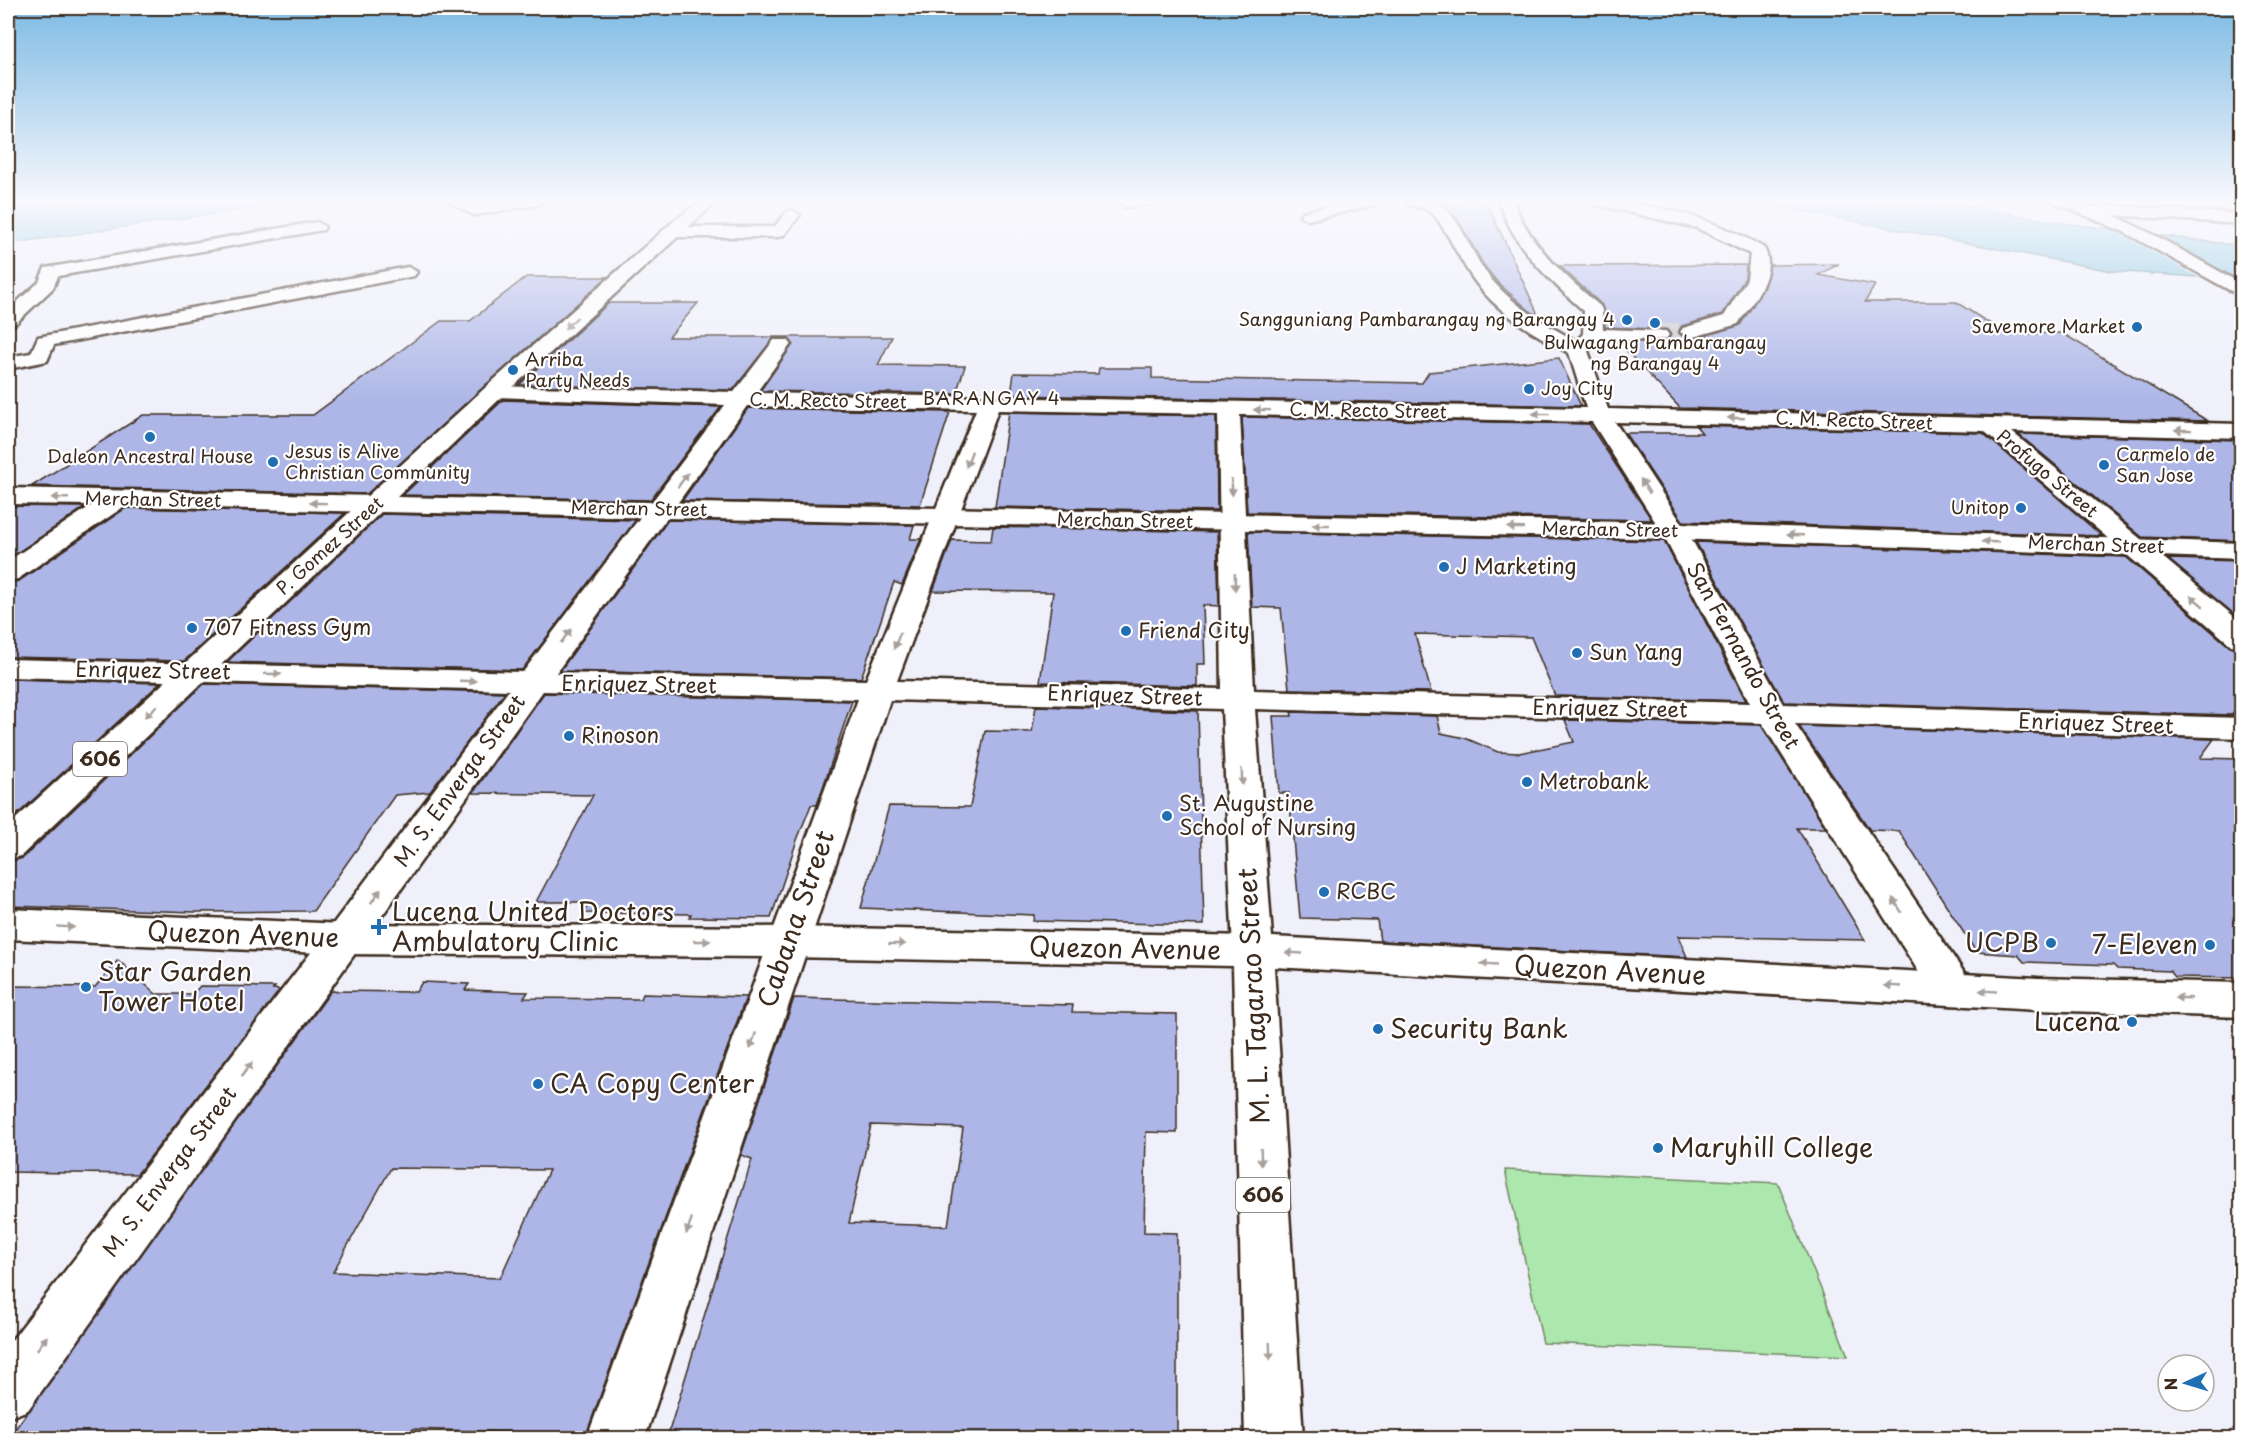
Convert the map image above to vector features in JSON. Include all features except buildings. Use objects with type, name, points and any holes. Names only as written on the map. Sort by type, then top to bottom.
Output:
[{"type":"street","points":[[8,320],[47,284],[51,272],[72,268]]},
{"type":"street","name":"P. Gomez Street","points":[[8,847],[193,671],[376,504],[495,391],[632,268]]},
{"type":"street","points":[[1475,268],[1487,286],[1554,338],[1578,350],[1593,335],[1659,335]]},
{"type":"street","points":[[1548,268],[1593,310],[1593,335]]},
{"type":"street","points":[[1690,332],[1731,320],[1755,282],[1759,268]]},
{"type":"street","points":[[2199,268],[2238,290]]},
{"type":"street","points":[[8,363],[40,357],[45,341],[408,273]]},
{"type":"street","name":"M. S. Enverga Street","points":[[8,1390],[344,939],[781,344]]},
{"type":"street","name":"San Fernando Street","points":[[1578,350],[1599,415],[1674,531],[1772,713],[1952,989]]},
{"type":"street","name":"C. M. Recto Street","points":[[495,391],[742,399],[1599,415],[2241,431]]},
{"type":"street","name":"Cabana Street","points":[[616,1438],[878,689],[947,517],[989,404]]},
{"type":"street","name":"M. L. Tagarao Street","points":[[1229,409],[1238,700],[1253,951],[1274,1438]]},
{"type":"street","name":"Profugo Street","points":[[1990,425],[2241,639]]},
{"type":"street","name":"Merchan Street","points":[[8,496],[117,500],[662,508],[1234,524],[1674,531],[2241,551]]},
{"type":"street","points":[[8,573],[117,500]]},
{"type":"street","name":"Enriquez Street","points":[[8,668],[1772,713],[2241,728]]},
{"type":"street","name":"Quezon Avenue","points":[[8,924],[344,939],[788,942],[1253,951],[1952,989],[2241,1000]]},
{"type":"green space","points":[[1505,1170],[1778,1183],[1848,1356],[1543,1343]]},
{"type":"water","points":[[2099,268],[2241,268],[2241,280]]},
{"type":"pier","points":[[2183,268],[2214,268],[2241,283],[2203,280]]},
{"type":"tunnel","points":[[1659,335],[1690,332]]},
{"type":"place","name":"Sangguniang Pambarangay ng Barangay 4","points":[[1627,320]]},
{"type":"place","name":"Bulwagang Pambarangay ng Barangay 4","points":[[1655,323]]},
{"type":"place","name":"Savemore Market","points":[[2137,327]]},
{"type":"place","name":"Arriba Party Needs","points":[[513,370]]},
{"type":"place","name":"Joy City","points":[[1529,389]]},
{"type":"place","name":"Daleon Ancestral House","points":[[150,437]]},
{"type":"place","name":"Jesus is Alive Christian Community","points":[[273,462]]},
{"type":"place","name":"Carmelo de San Jose","points":[[2104,465]]},
{"type":"place","name":"Unitop","points":[[2021,508]]},
{"type":"place","name":"J Marketing","points":[[1444,567]]},
{"type":"place","name":"707 Fitness Gym","points":[[192,628]]},
{"type":"place","name":"Friend City","points":[[1126,631]]},
{"type":"place","name":"Sun Yang","points":[[1577,653]]},
{"type":"place","name":"Rinoson","points":[[569,736]]},
{"type":"place","name":"Metrobank","points":[[1527,782]]},
{"type":"place","name":"St. Augustine School of Nursing","points":[[1167,816]]},
{"type":"place","name":"RCBC","points":[[1324,892]]},
{"type":"place","name":"Lucena United Doctors Ambulatory Clinic","points":[[379,927]]},
{"type":"place","name":"UCPB","points":[[2051,943]]},
{"type":"place","name":"7-Eleven","points":[[2210,945]]},
{"type":"place","name":"Star Garden Tower Hotel","points":[[86,987]]},
{"type":"place","name":"Lucena","points":[[2132,1022]]},
{"type":"place","name":"Security Bank","points":[[1378,1029]]},
{"type":"place","name":"CA Copy Center","points":[[538,1084]]},
{"type":"place","name":"Maryhill College","points":[[1658,1148]]},
{"type":"district","name":"BARANGAY 4","points":[[992,399]]}]
